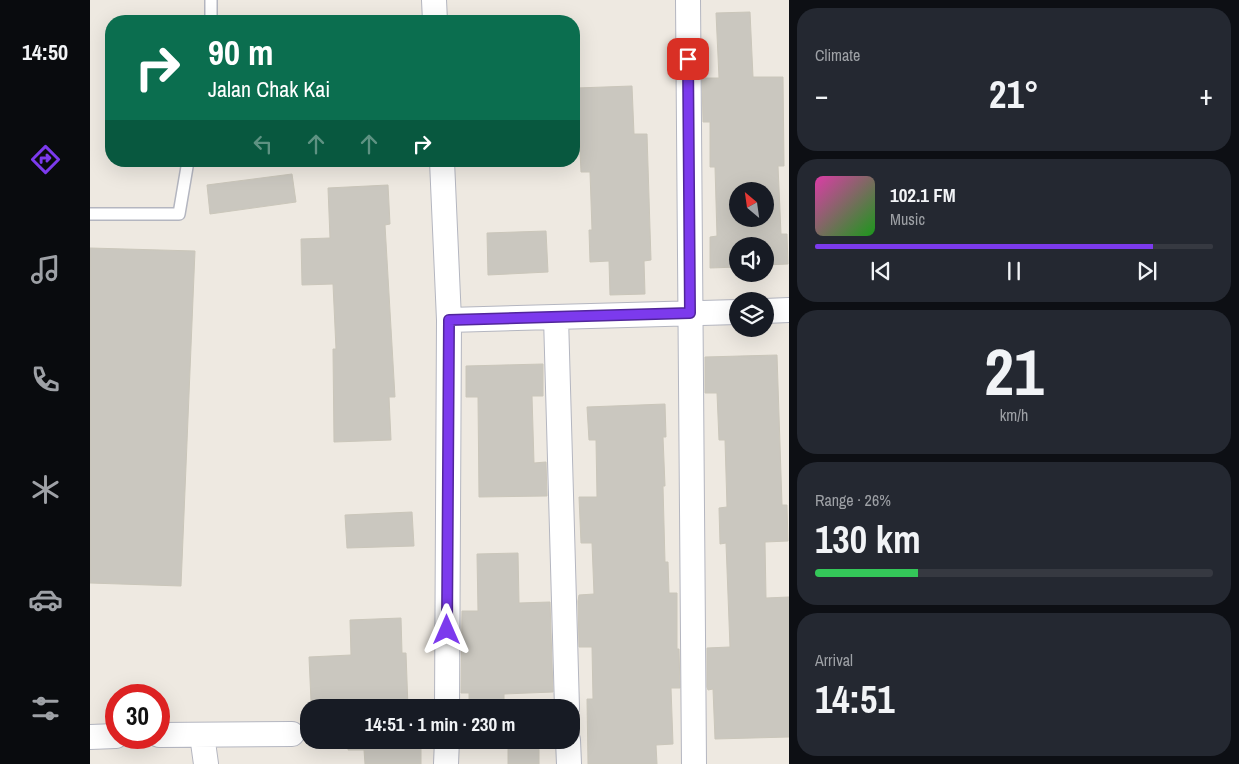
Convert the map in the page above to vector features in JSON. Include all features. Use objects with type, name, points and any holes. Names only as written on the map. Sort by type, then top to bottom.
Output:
[{"type":"street","points":[[434,0],[435,15]]},
{"type":"street","points":[[688,0],[694,764]]},
{"type":"street","points":[[442,167],[449,320],[447,699]]},
{"type":"street","points":[[774,311],[789,310]]},
{"type":"street","points":[[449,320],[729,312]]},
{"type":"street","points":[[556,317],[567,699]]},
{"type":"street","points":[[170,735],[292,734]]},
{"type":"street","points":[[202,735],[206,764]]},
{"type":"street","points":[[90,737],[105,736]]},
{"type":"street","points":[[446,749],[446,764]]},
{"type":"street","points":[[568,749],[569,764]]},
{"type":"lane","points":[[211,0],[211,15]]},
{"type":"lane","points":[[90,214],[179,214],[187,167]]},
{"type":"building","points":[[750,12],[753,77],[783,77],[784,166],[778,166],[781,234],[787,234],[788,264],[774,265],[774,237],[729,237],[729,267],[710,268],[710,237],[717,236],[715,167],[710,167],[710,122],[703,122],[702,78],[719,78],[716,13]]},
{"type":"building","points":[[632,86],[634,134],[647,134],[651,260],[644,261],[645,294],[610,295],[609,261],[590,262],[589,230],[592,230],[590,172],[581,172],[580,88]]},
{"type":"building","points":[[292,174],[296,202],[210,214],[207,185]]},
{"type":"building","points":[[388,185],[390,224],[385,225],[395,397],[389,397],[391,440],[334,442],[333,349],[336,349],[333,284],[302,285],[301,239],[330,238],[328,188]]},
{"type":"building","points":[[546,231],[548,272],[488,275],[487,233]]},
{"type":"building","points":[[90,248],[195,251],[181,586],[90,583]]},
{"type":"building","points":[[777,355],[782,505],[787,505],[788,541],[765,542],[766,598],[789,597],[789,737],[715,739],[713,689],[708,690],[707,687],[707,648],[730,647],[726,543],[720,544],[719,508],[727,507],[725,440],[719,440],[717,393],[705,393],[705,357]]},
{"type":"building","points":[[543,364],[543,396],[532,396],[534,463],[546,462],[547,496],[479,497],[478,397],[466,397],[466,366]]},
{"type":"building","points":[[665,404],[666,437],[663,437],[665,486],[663,486],[665,562],[668,562],[669,593],[677,593],[677,649],[679,649],[680,688],[671,688],[673,744],[656,745],[657,764],[588,764],[587,699],[593,699],[592,647],[579,647],[578,601],[579,595],[594,594],[592,543],[581,543],[579,497],[597,497],[596,440],[589,440],[587,407]]},
{"type":"building","points":[[412,512],[414,546],[347,548],[345,515]]},
{"type":"building","points":[[518,553],[519,603],[550,602],[553,692],[504,694],[504,699],[469,699],[469,693],[461,693],[462,611],[478,611],[477,554]]},
{"type":"building","points":[[401,618],[402,653],[406,653],[408,699],[311,699],[309,657],[351,655],[350,620]]},
{"type":"building","points":[[421,749],[421,764],[365,764],[364,750],[348,750]]},
{"type":"building","points":[[508,749],[539,749],[539,764],[508,764]]},
{"type":"route","points":[[447,630],[449,320],[690,313],[688,59]]}]
